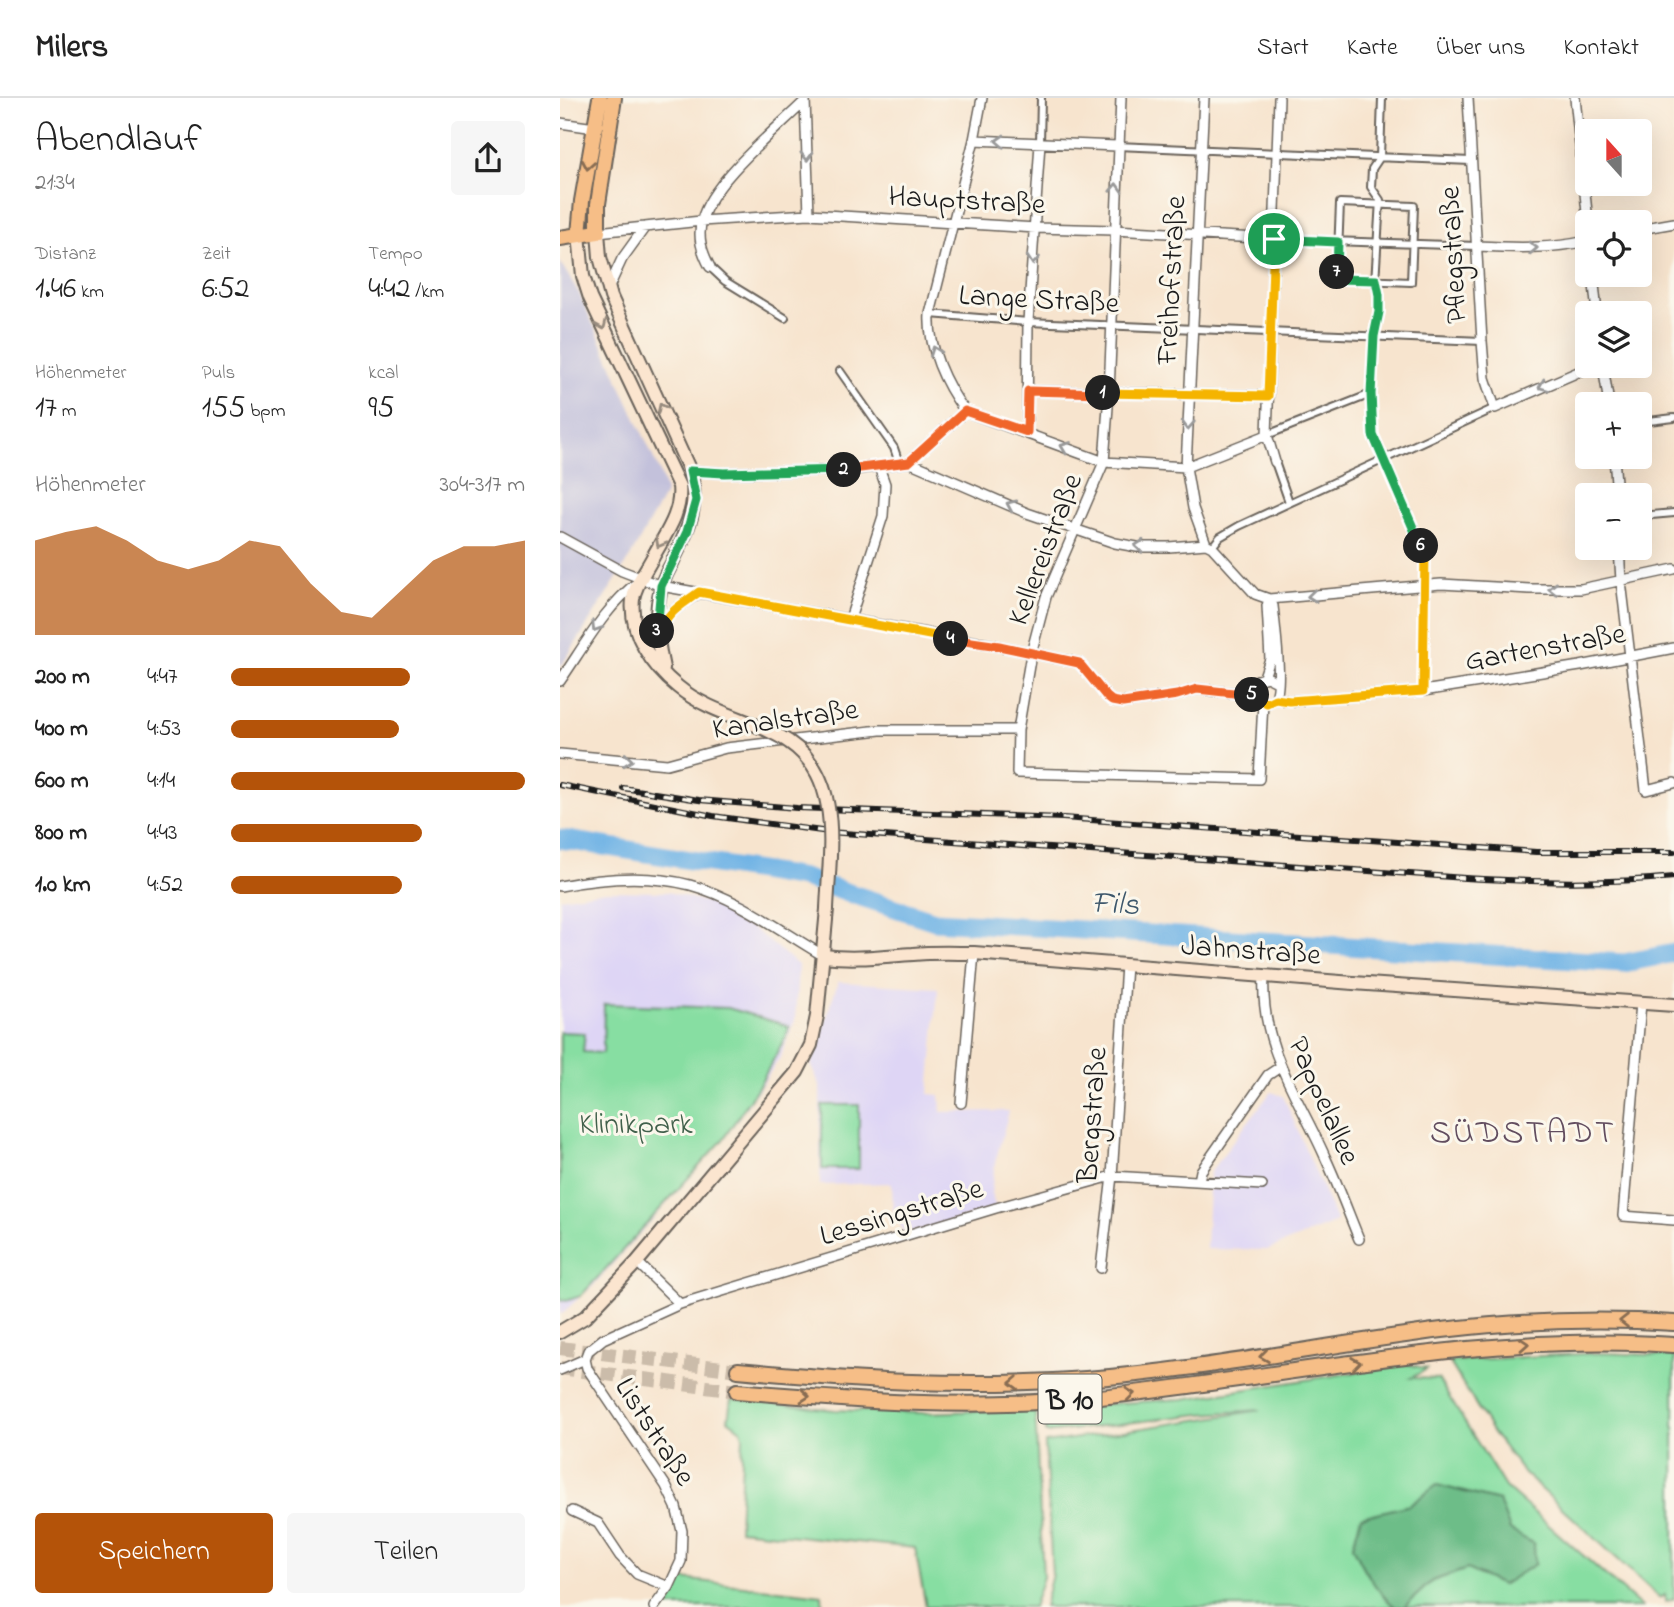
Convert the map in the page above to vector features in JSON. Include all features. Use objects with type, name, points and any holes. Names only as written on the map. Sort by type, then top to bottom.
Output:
[{"type":"main road","points":[[560,1332],[585,1317],[637,1262],[797,1072],[811,1045],[824,956],[831,819],[826,793],[814,767],[803,754],[765,729],[699,700],[677,687],[642,645],[635,623],[633,597],[677,513],[681,499],[679,486],[590,298],[583,276],[579,234],[582,201],[600,98]]},
{"type":"main road","points":[[614,98],[598,204],[600,257],[608,288],[690,471],[696,500],[661,586],[657,635],[663,672]]},
{"type":"main road","points":[[560,229],[579,234]]},
{"type":"main road","points":[[560,237],[597,232]]},
{"type":"main road","points":[[674,475],[690,471]]},
{"type":"main road","name":"Jahnstraße","points":[[824,956],[847,959],[915,953],[975,953],[1674,1005]]},
{"type":"main road","name":"B 10","points":[[738,1370],[917,1384],[1087,1379],[1180,1369],[1444,1330],[1575,1321],[1674,1323]]},
{"type":"main road","name":"B 10","points":[[737,1391],[915,1404],[1026,1402],[1183,1388],[1456,1350],[1577,1342],[1674,1345]]},
{"type":"street","points":[[982,98],[930,314],[931,340],[954,396],[965,411],[1104,462],[1186,467],[1371,394]]},
{"type":"street","points":[[1027,432],[1028,321],[1041,98]]},
{"type":"street","name":"Kellereistraße","points":[[1121,98],[1104,462],[1046,597],[1031,654],[1018,730],[1017,774],[1259,779],[1262,702]]},
{"type":"street","name":"Freihofstraße","points":[[1204,98],[1186,467],[1193,508],[1209,545],[1255,594],[1269,599]]},
{"type":"street","points":[[1279,98],[1267,435],[1289,502]]},
{"type":"street","points":[[1382,98],[1380,157],[1372,169],[1371,187],[1380,200],[1376,280],[1379,312],[1374,336],[1371,394],[1373,435],[1425,554],[1423,691]]},
{"type":"street","name":"Pflegstraße","points":[[1468,98],[1485,378],[1494,408]]},
{"type":"street","points":[[1574,98],[1587,210]]},
{"type":"street","points":[[785,318],[725,281],[710,267],[701,249],[701,220],[711,198],[733,172],[805,99]]},
{"type":"street","points":[[805,99],[809,214]]},
{"type":"street","points":[[560,123],[595,128]]},
{"type":"street","points":[[974,140],[1471,161]]},
{"type":"street","points":[[1340,203],[1379,204],[1414,206],[1411,282],[1337,279],[1336,242],[1340,203]]},
{"type":"street","name":"Hauptstraße","points":[[597,232],[701,220],[809,214],[1035,229],[1477,246]]},
{"type":"street","points":[[1652,227],[1674,223]]},
{"type":"street","points":[[608,288],[622,259],[645,227]]},
{"type":"street","points":[[1477,246],[1521,248],[1575,244]]},
{"type":"street","name":"Lange Straße","points":[[930,314],[1028,321],[1482,341]]},
{"type":"street","points":[[839,371],[904,463]]},
{"type":"street","points":[[690,471],[773,472],[879,467],[904,463],[1074,530],[1115,543],[1137,547],[1209,545],[1289,502],[1575,373]]},
{"type":"street","points":[[1028,391],[1268,396]]},
{"type":"street","points":[[904,463],[965,411]]},
{"type":"street","points":[[1652,421],[1674,418]]},
{"type":"street","points":[[850,619],[883,516],[885,484],[879,467]]},
{"type":"street","points":[[1652,515],[1674,513]]},
{"type":"street","points":[[560,537],[640,580],[661,586],[999,646],[1079,663],[1107,697],[1123,703],[1177,695],[1197,689],[1254,695],[1262,702],[1275,699],[1279,689],[1277,646],[1273,606],[1269,599]]},
{"type":"street","points":[[1620,560],[1646,790],[1674,783]]},
{"type":"street","points":[[1269,599],[1425,585],[1581,589],[1674,569]]},
{"type":"street","points":[[560,681],[604,614],[623,593],[640,580]]},
{"type":"street","points":[[657,635],[668,615],[680,603],[699,592]]},
{"type":"street","points":[[1264,677],[1269,659],[1269,599]]},
{"type":"street","name":"Gartenstraße","points":[[1275,699],[1290,701],[1423,691],[1674,648]]},
{"type":"street","points":[[1254,695],[1254,684],[1264,677],[1271,677],[1277,682]]},
{"type":"street","name":"Kanalstraße","points":[[560,754],[667,764],[726,748],[880,730],[1018,730]]},
{"type":"street","points":[[560,886],[633,878],[667,880],[690,885],[729,900],[824,956]]},
{"type":"street","points":[[961,1104],[975,953]]},
{"type":"street","name":"Bergstraße","points":[[1101,1268],[1112,1176],[1126,965]]},
{"type":"street","name":"Pappelallee","points":[[1264,976],[1264,1012],[1280,1066],[1326,1159],[1359,1239]]},
{"type":"street","points":[[1641,1003],[1623,1216],[1674,1220]]},
{"type":"street","points":[[1199,1181],[1201,1171],[1268,1075],[1280,1066]]},
{"type":"street","name":"Lessingstraße","points":[[560,1370],[585,1359],[587,1351],[603,1339],[680,1304],[996,1208],[1112,1176],[1262,1185]]},
{"type":"street","points":[[637,1262],[680,1304]]},
{"type":"street","name":"Liststraße","points":[[585,1359],[587,1368],[666,1486],[676,1507],[682,1531],[681,1561],[669,1587],[654,1607]]},
{"type":"street","points":[[572,1511],[598,1523],[620,1556],[637,1574],[669,1587]]},
{"type":"shaded area","points":[[560,262],[579,293],[660,472],[666,492],[629,559],[560,668]]},
{"type":"shaded area","points":[[606,891],[668,892],[728,908],[798,965],[795,1020],[780,1058],[723,1141],[593,1286],[560,1315],[560,898]]},
{"type":"shaded area","points":[[838,982],[938,988],[929,1094],[940,1095],[941,1112],[1009,1111],[995,1163],[991,1193],[996,1208],[905,1235],[893,1209],[892,1183],[820,1185],[820,1086],[811,1065]]},
{"type":"shaded area","points":[[1271,1092],[1283,1096],[1337,1222],[1267,1250],[1206,1249],[1210,1172]]},
{"type":"green space","name":"Klinikpark","points":[[604,1004],[728,1008],[789,1026],[787,1035],[760,1084],[722,1141],[581,1296],[560,1300],[560,1032],[585,1033],[583,1052],[603,1053]]},
{"type":"green space","points":[[822,1105],[859,1105],[859,1169],[822,1169]]},
{"type":"green space","points":[[1600,1353],[1674,1356],[1674,1599],[1666,1602],[1665,1595],[1660,1598],[1524,1473],[1493,1433],[1449,1361]]},
{"type":"green space","points":[[1408,1364],[1427,1369],[1411,1378],[1438,1379],[1505,1487],[1642,1607],[1404,1607],[1432,1581],[1467,1569],[1502,1585],[1534,1544],[1510,1531],[1499,1501],[1437,1485],[1410,1505],[1361,1517],[1353,1546],[1371,1579],[1395,1607],[1044,1607],[1052,1574],[1045,1443],[1261,1410],[1201,1414],[1046,1433],[1045,1408],[1183,1399]]},
{"type":"green space","points":[[731,1399],[835,1410],[922,1413],[1035,1409],[1043,1577],[1033,1607],[926,1607],[915,1548],[739,1530],[743,1436],[741,1430],[728,1420]]},
{"type":"green space","points":[[1437,1485],[1499,1501],[1510,1530],[1534,1544],[1535,1564],[1502,1585],[1467,1569],[1432,1581],[1404,1607],[1395,1607],[1371,1579],[1353,1546],[1361,1517],[1410,1505]]},
{"type":"green space","points":[[682,1579],[822,1595],[823,1607],[668,1607]]},
{"type":"waterway","name":"Fils","points":[[560,839],[803,878],[935,921],[1624,963],[1674,953]]},
{"type":"tunnel","points":[[560,1348],[738,1370]]},
{"type":"tunnel","points":[[560,1368],[737,1391]]},
{"type":"railway","points":[[560,785],[713,816],[829,832],[1517,881],[1622,881],[1674,877]]},
{"type":"railway","points":[[623,788],[699,800],[797,808],[1063,818],[1536,852],[1674,852]]},
{"type":"district","name":"SÜDSTADT","points":[[1523,1130]]},
{"type":"route","points":[[1274,239],[1338,242],[1337,279],[1376,280],[1379,312],[1374,336],[1371,394],[1373,435],[1425,554],[1423,691],[1290,701],[1275,699],[1267,703],[1259,701],[1254,695],[1197,689],[1188,693],[1123,703],[1107,697],[1079,663],[699,592],[680,603],[668,615],[657,635],[656,620],[661,586],[687,532],[696,500],[690,471],[724,473],[852,470],[909,462],[965,411],[1027,432],[1028,391],[1268,396],[1274,239]]}]
